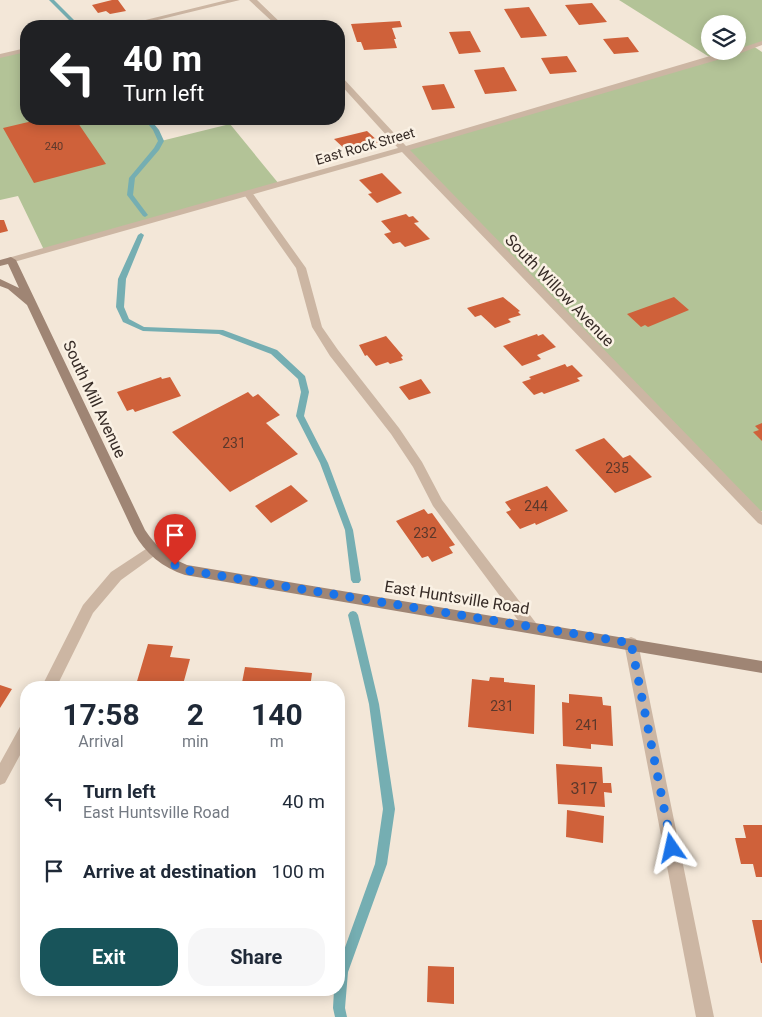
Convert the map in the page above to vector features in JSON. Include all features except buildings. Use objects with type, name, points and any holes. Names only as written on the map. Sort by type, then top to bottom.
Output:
[{"type":"street","points":[[151,20],[236,0]]},
{"type":"street","points":[[253,0],[275,20]]},
{"type":"street","name":"East Rock Street","points":[[746,48],[762,44]]},
{"type":"street","points":[[0,56],[20,51]]},
{"type":"street","name":"East Rock Street","points":[[6,261],[404,149],[706,60]]},
{"type":"street","name":"South Willow Avenue","points":[[345,85],[404,149],[760,514]]},
{"type":"street","points":[[248,193],[301,268],[317,327],[334,353],[395,431],[418,465],[437,503],[531,627]]},
{"type":"street","name":"South Mill Avenue","points":[[6,261],[33,306],[140,533],[152,550]]},
{"type":"street","points":[[0,282],[12,287],[33,306]]},
{"type":"street","points":[[52,681],[88,609],[116,576],[152,550]]},
{"type":"street","name":"East Huntsville Road","points":[[152,550],[166,561],[185,570],[631,643],[762,667]]},
{"type":"street","points":[[631,643],[705,1017]]},
{"type":"street","points":[[0,778],[20,741]]},
{"type":"green space","points":[[619,0],[762,0],[762,43],[753,46],[762,52],[762,511],[756,513],[404,149],[704,60],[746,60],[746,15],[701,15],[701,52]]},
{"type":"green space","points":[[20,51],[20,125],[152,125],[161,141],[231,125],[279,184],[44,250],[18,196],[0,200],[0,56]]},
{"type":"waterway","points":[[51,0],[72,20]]},
{"type":"waterway","points":[[145,215],[130,195],[132,178],[157,149],[161,141],[152,125]]},
{"type":"waterway","points":[[141,235],[122,279],[120,307],[126,320],[143,329],[220,332],[274,352],[302,378],[305,392],[300,416],[324,463],[349,530],[356,580]]},
{"type":"waterway","points":[[345,964],[381,864],[389,809],[374,704],[353,615]]},
{"type":"waterway","points":[[340,996],[339,1008],[341,1017]]},
{"type":"route","points":[[175,565],[185,570],[631,643],[672,848]]}]
